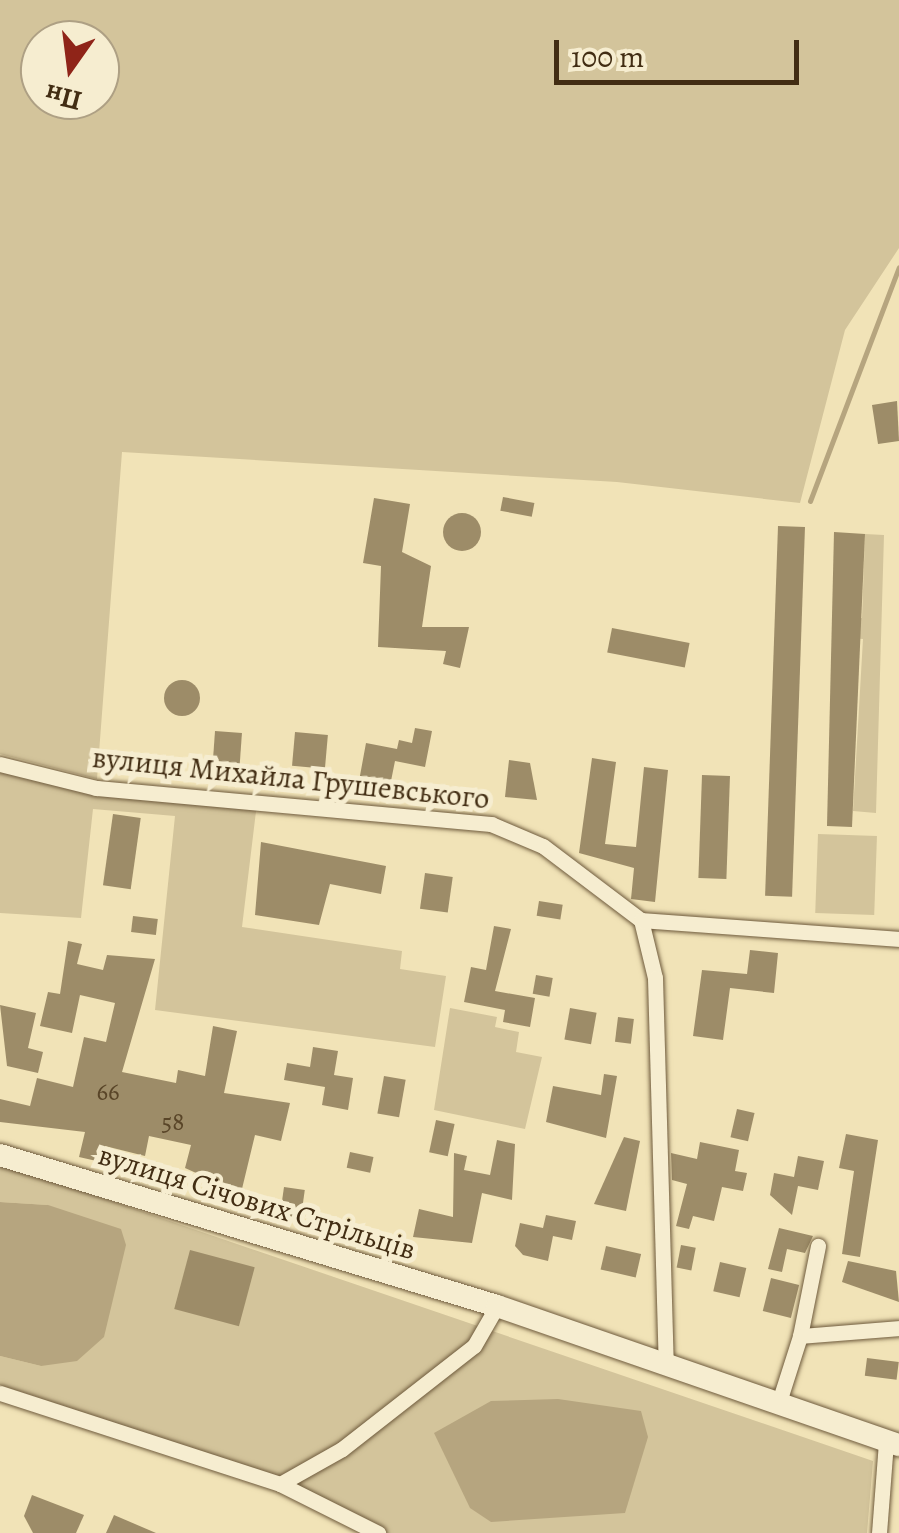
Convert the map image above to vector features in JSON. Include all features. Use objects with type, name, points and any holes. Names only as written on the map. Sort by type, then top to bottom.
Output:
[{"type":"street","name":"вулиця Михайла Грушевського","points":[[0,764],[96,788],[491,824],[543,846],[641,920]]},
{"type":"street","points":[[666,1366],[656,978],[641,920],[899,939]]},
{"type":"street","name":"вулиця Січових Стрільців","points":[[0,1154],[497,1306],[892,1443],[879,1533]]},
{"type":"street","points":[[778,1405],[800,1336],[818,1246]]},
{"type":"street","points":[[280,1484],[342,1449],[474,1346],[497,1306]]},
{"type":"street","points":[[800,1336],[899,1328]]},
{"type":"street","points":[[0,1393],[280,1484],[378,1533]]},
{"type":"shaded area","points":[[0,0],[899,0],[899,248],[845,330],[800,503],[617,482],[122,452],[97,779],[0,754]]},
{"type":"shaded area","points":[[865,534],[884,535],[876,813],[853,811],[863,639],[848,638],[848,618],[862,618]]},
{"type":"shaded area","points":[[0,769],[257,803],[242,927],[402,951],[400,969],[446,976],[435,1047],[155,1010],[175,816],[93,809],[81,918],[0,913]]},
{"type":"shaded area","points":[[818,834],[877,836],[874,915],[815,913]]},
{"type":"shaded area","points":[[450,1008],[497,1017],[495,1027],[519,1032],[516,1052],[542,1057],[525,1129],[434,1110]]},
{"type":"shaded area","points":[[0,1163],[873,1461],[867,1533],[385,1533],[273,1475],[0,1385],[0,1356],[41,1366],[48,1205],[0,1202]]},
{"type":"shaded area","points":[[0,1202],[48,1205],[121,1229],[126,1245],[104,1337],[77,1361],[41,1366],[0,1356]]},
{"type":"shaded area","points":[[558,1399],[641,1411],[648,1437],[625,1513],[491,1522],[470,1508],[434,1433],[491,1401]]},
{"type":"building","points":[[897,401],[899,441],[878,444],[872,405]]},
{"type":"building","points":[[503,497],[534,503],[532,517],[500,511]]},
{"type":"building","points":[[374,498],[410,504],[402,552],[431,566],[422,627],[469,627],[460,668],[443,664],[446,651],[378,647],[381,566],[363,563]]},
{"type":"building","points":[[462,513],[475,519],[481,532],[475,545],[462,551],[449,545],[443,532],[449,519]]},
{"type":"building","points":[[778,526],[805,527],[792,897],[765,896]]},
{"type":"building","points":[[834,532],[865,534],[852,827],[827,826]]},
{"type":"building","points":[[612,628],[690,643],[685,668],[607,653]]},
{"type":"building","points":[[182,680],[195,685],[200,698],[195,711],[182,716],[169,711],[164,698],[169,685]]},
{"type":"building","points":[[415,728],[432,731],[425,767],[395,761],[390,786],[359,781],[366,743],[397,749],[399,740],[412,743]]},
{"type":"building","points":[[215,731],[242,733],[239,775],[212,773]]},
{"type":"building","points":[[295,732],[328,735],[325,769],[292,766]]},
{"type":"building","points":[[592,758],[616,762],[605,844],[636,847],[644,767],[668,770],[655,902],[631,899],[634,868],[579,853]]},
{"type":"building","points":[[509,760],[530,763],[537,800],[505,797]]},
{"type":"building","points":[[702,775],[730,776],[726,879],[698,878]]},
{"type":"building","points":[[113,814],[141,818],[131,889],[103,885]]},
{"type":"building","points":[[261,842],[386,866],[381,894],[330,884],[319,925],[255,915]]},
{"type":"building","points":[[425,873],[453,877],[448,913],[420,909]]},
{"type":"building","points":[[539,901],[563,905],[560,920],[537,916]]},
{"type":"building","points":[[133,916],[158,919],[156,935],[131,932]]},
{"type":"building","points":[[494,926],[511,929],[495,991],[535,998],[530,1027],[503,1022],[505,1010],[464,1002],[471,967],[486,970]]},
{"type":"building","points":[[68,941],[82,944],[77,964],[103,970],[107,955],[155,959],[122,1072],[176,1083],[178,1070],[205,1076],[213,1026],[237,1031],[224,1093],[290,1103],[281,1141],[255,1135],[241,1193],[185,1168],[191,1145],[149,1136],[145,1156],[105,1146],[101,1162],[79,1157],[85,1132],[0,1122],[0,1099],[30,1106],[37,1078],[73,1087],[84,1037],[106,1042],[115,1003],[80,995],[72,1033],[40,1026],[48,992],[60,994]]},
{"type":"building","points":[[750,950],[778,953],[774,993],[730,988],[723,1040],[693,1036],[702,970],[747,974]]},
{"type":"building","points":[[536,975],[553,978],[549,997],[533,994]]},
{"type":"building","points":[[0,1005],[36,1013],[28,1048],[43,1052],[38,1073],[7,1066]]},
{"type":"building","points":[[570,1008],[597,1013],[591,1044],[564,1040]]},
{"type":"building","points":[[618,1017],[634,1019],[631,1044],[615,1042]]},
{"type":"building","points":[[313,1047],[338,1051],[334,1075],[353,1078],[348,1110],[322,1105],[325,1087],[284,1080],[287,1063],[310,1067]]},
{"type":"building","points":[[604,1074],[617,1076],[606,1138],[546,1122],[553,1086],[601,1095]]},
{"type":"building","points":[[384,1076],[406,1080],[399,1117],[377,1113]]},
{"type":"building","points":[[737,1109],[755,1113],[748,1141],[730,1137]]},
{"type":"building","points":[[436,1120],[455,1124],[448,1156],[429,1152]]},
{"type":"building","points":[[846,1134],[878,1140],[860,1257],[842,1254],[854,1171],[839,1168]]},
{"type":"building","points":[[624,1137],[640,1141],[626,1211],[594,1204]]},
{"type":"building","points":[[497,1140],[515,1144],[512,1200],[482,1193],[472,1243],[413,1237],[419,1209],[453,1217],[454,1153],[467,1156],[464,1170],[490,1175]]},
{"type":"building","points":[[700,1142],[739,1150],[735,1171],[747,1173],[743,1191],[722,1187],[714,1221],[693,1216],[689,1229],[676,1226],[687,1184],[672,1180],[671,1153],[697,1159]]},
{"type":"building","points":[[350,1152],[373,1157],[370,1173],[347,1168]]},
{"type":"building","points":[[798,1156],[824,1161],[818,1190],[798,1186],[792,1215],[770,1195],[774,1173],[794,1177]]},
{"type":"building","points":[[284,1187],[305,1190],[301,1220],[280,1217]]},
{"type":"building","points":[[546,1215],[576,1221],[572,1240],[553,1236],[548,1261],[523,1255],[515,1246],[520,1223],[543,1228]]},
{"type":"building","points":[[779,1228],[813,1236],[805,1253],[787,1249],[782,1272],[768,1269]]},
{"type":"building","points":[[681,1245],[696,1248],[691,1270],[677,1268]]},
{"type":"building","points":[[606,1246],[641,1254],[636,1277],[601,1269]]},
{"type":"building","points":[[190,1250],[255,1267],[239,1326],[174,1309]]},
{"type":"building","points":[[848,1261],[896,1271],[899,1302],[842,1282]]},
{"type":"building","points":[[720,1262],[746,1268],[740,1297],[713,1291]]},
{"type":"building","points":[[771,1278],[799,1285],[791,1318],[763,1311]]},
{"type":"building","points":[[867,1358],[899,1362],[897,1380],[865,1376]]},
{"type":"building","points":[[32,1495],[84,1515],[76,1533],[33,1533],[24,1516]]},
{"type":"building","points":[[114,1515],[156,1533],[106,1533]]},
{"type":"waterway","points":[[810,501],[899,267]]}]
